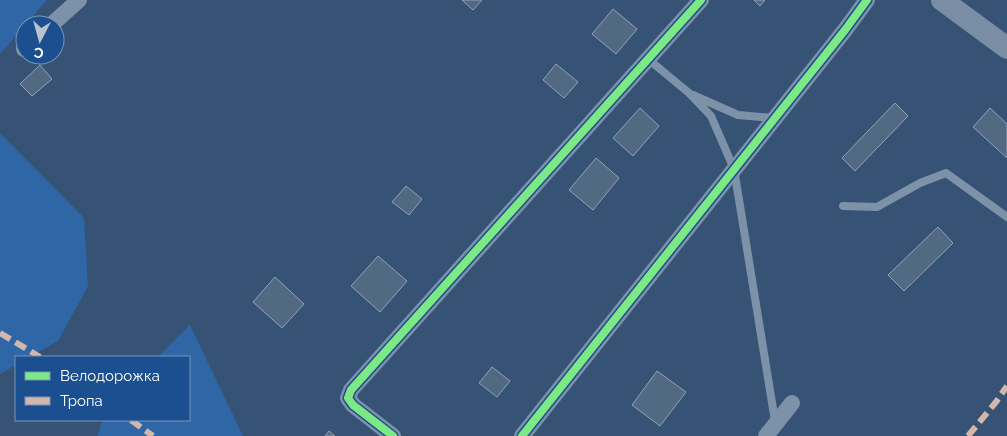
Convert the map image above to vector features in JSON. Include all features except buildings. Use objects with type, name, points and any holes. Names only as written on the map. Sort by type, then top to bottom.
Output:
[{"type":"main road","points":[[942,0],[1007,48]]},
{"type":"street","points":[[62,15],[79,0]]},
{"type":"street","points":[[393,436],[353,405],[348,398],[351,390],[701,0]]},
{"type":"street","points":[[522,436],[867,0]]},
{"type":"street","points":[[771,430],[792,403]]},
{"type":"lane","points":[[648,59],[689,93],[711,116],[734,169],[771,430]]},
{"type":"lane","points":[[689,93],[738,115],[774,118]]},
{"type":"lane","points":[[842,206],[877,207],[920,183],[946,173],[1007,218]]},
{"type":"shaded area","points":[[0,0],[47,0],[34,15],[15,15],[15,37],[0,54]]},
{"type":"shaded area","points":[[0,133],[84,218],[88,286],[58,341],[31,356],[15,356],[15,366],[0,374]]},
{"type":"shaded area","points":[[190,325],[243,436],[97,436],[103,421],[190,421],[190,356],[159,356]]},
{"type":"marked path","points":[[0,333],[38,356]]},
{"type":"marked path","points":[[968,436],[1007,386]]},
{"type":"marked path","points":[[132,421],[153,436]]},
{"type":"cycle path","points":[[393,436],[353,405],[348,398],[351,390],[701,0]]},
{"type":"cycle path","points":[[522,436],[867,0]]}]
